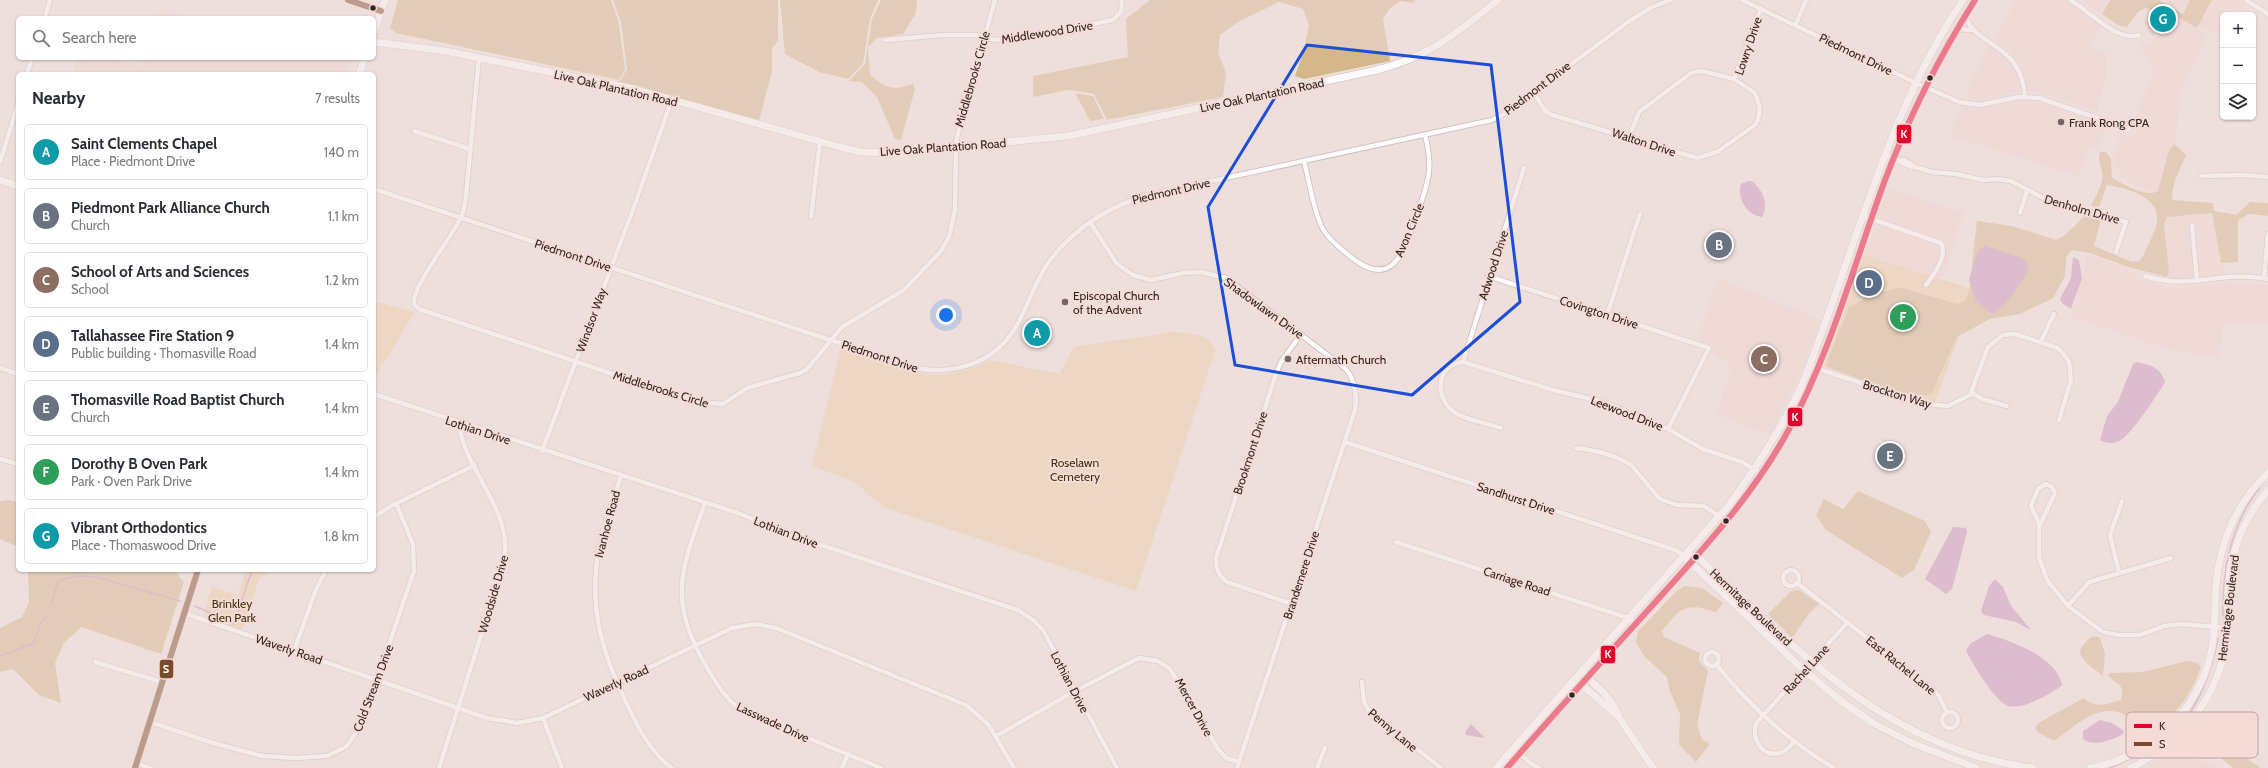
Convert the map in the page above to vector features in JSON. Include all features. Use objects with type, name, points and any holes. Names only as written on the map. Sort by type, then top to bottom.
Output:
[{"type":"street","points":[[45,16],[50,0]]},
{"type":"street","points":[[348,0],[381,11]]},
{"type":"street","points":[[376,26],[385,0]]},
{"type":"street","name":"Middlebrooks Circle","points":[[479,57],[466,196],[461,218],[425,276],[415,295],[414,304],[419,309],[470,327],[696,402],[720,405],[746,388],[800,373],[810,366],[830,340],[848,323],[904,290],[941,251],[949,238],[955,210],[955,148],[960,121],[995,0]]},
{"type":"street","name":"Middlewood Drive","points":[[885,40],[942,36],[984,37],[996,40],[1013,39],[1109,21],[1117,18],[1121,12],[1122,0]]},
{"type":"street","name":"Live Oak Plantation Road","points":[[376,42],[479,57],[567,77],[634,89],[820,142],[870,152],[955,148],[1045,139],[1099,130],[1391,67],[1421,56],[1442,44],[1498,0]]},
{"type":"street","name":"Piedmont Drive","points":[[376,190],[925,370],[953,370],[977,362],[993,352],[1007,339],[1018,323],[1035,285],[1049,262],[1068,241],[1090,222],[1115,207],[1137,198],[1425,135],[1500,117],[1533,91],[1642,12],[1671,0]]},
{"type":"street","name":"Piedmont Drive","points":[[1742,0],[1796,24],[1916,83],[1959,102],[1972,105],[1987,105],[2025,97]]},
{"type":"street","points":[[1796,24],[1806,0]]},
{"type":"street","points":[[1496,768],[1628,618],[1685,556],[1719,516],[1754,469],[1785,416],[1809,366],[1886,155],[1916,83],[1948,24],[1963,0]]},
{"type":"street","points":[[1507,768],[1697,556],[1737,508],[1762,474],[1787,433],[1817,369],[1871,220],[1925,86],[1975,0]]},
{"type":"street","points":[[2070,0],[2115,32],[2131,38],[2139,35]]},
{"type":"street","points":[[2246,0],[2268,14]]},
{"type":"street","name":"Lowry Drive","points":[[1757,121],[1760,108],[1755,93],[1734,78],[1761,8]]},
{"type":"street","points":[[1965,15],[1972,30],[2000,48],[2012,60],[2022,81],[2025,97],[2046,100],[2129,128]]},
{"type":"street","points":[[1948,24],[1957,30],[1972,30]]},
{"type":"street","points":[[28,72],[31,60]]},
{"type":"street","points":[[360,72],[363,60]]},
{"type":"street","points":[[1629,137],[1639,112],[1691,73],[1702,71],[1734,78]]},
{"type":"street","name":"Walton Drive","points":[[1533,91],[1545,111],[1552,115],[1698,158],[1717,152],[1757,121]]},
{"type":"street","name":"Windsor Way","points":[[542,451],[672,99]]},
{"type":"street","points":[[0,162],[16,110]]},
{"type":"street","points":[[414,131],[470,149]]},
{"type":"street","name":"Avon Circle","points":[[1304,161],[1319,221],[1326,234],[1357,263],[1370,269],[1381,270],[1394,264],[1403,252],[1426,188],[1431,161],[1425,135]]},
{"type":"street","points":[[811,217],[820,142]]},
{"type":"street","name":"Denholm Drive","points":[[1886,155],[1911,167],[1932,172],[1956,174],[1983,180],[2004,179],[2014,182],[2027,191],[2051,202],[2126,222],[2116,252]]},
{"type":"street","name":"Adwood Drive","points":[[1463,362],[1488,276],[1524,168]]},
{"type":"street","points":[[2202,176],[2244,175],[2268,177]]},
{"type":"street","points":[[0,180],[16,185]]},
{"type":"street","points":[[2020,212],[2027,191]]},
{"type":"street","points":[[1607,315],[1640,214]]},
{"type":"street","points":[[1863,216],[1941,243],[1943,250],[1935,273],[1926,285]]},
{"type":"street","name":"Shadowlawn Drive","points":[[1090,222],[1117,264],[1133,276],[1151,280],[1192,272],[1219,276],[1234,283],[1346,369],[1354,381]]},
{"type":"street","points":[[2192,225],[2197,281]]},
{"type":"street","points":[[2145,276],[2171,282],[2197,281],[2229,277],[2266,278],[2268,234]]},
{"type":"street","points":[[1848,258],[1857,260]]},
{"type":"street","name":"Covington Drive","points":[[1488,276],[1709,348],[1668,430]]},
{"type":"street","points":[[1831,307],[1839,310]]},
{"type":"street","points":[[2041,341],[2054,314]]},
{"type":"street","name":"Brookmont Drive","points":[[1292,604],[1227,582],[1217,571],[1216,558],[1276,374],[1281,362],[1301,334]]},
{"type":"street","points":[[2007,406],[1982,399],[1972,393],[1984,354],[1997,339],[2013,334],[2041,341],[2062,351],[2071,369],[2071,380],[2059,420]]},
{"type":"street","points":[[1463,362],[1450,366],[1442,376],[1439,384],[1443,397],[1456,413],[1501,428]]},
{"type":"street","name":"Leewood Drive","points":[[1463,362],[1553,390],[1604,402],[1668,430],[1703,449],[1754,469],[1762,474]]},
{"type":"street","name":"Brockton Way","points":[[1809,366],[1925,404],[1942,407],[1958,402],[1972,393]]},
{"type":"street","points":[[0,368],[16,373]]},
{"type":"street","name":"Brandemere Drive","points":[[1237,768],[1345,442],[1357,398],[1354,381]]},
{"type":"street","name":"Lothian Drive","points":[[376,395],[542,451],[738,513],[792,535],[1018,610],[1033,620],[1043,630],[1118,768]]},
{"type":"street","name":"Woodside Drive","points":[[438,768],[459,708],[504,563],[506,548],[499,514],[465,446],[460,424]]},
{"type":"street","name":"Sandhurst Drive","points":[[1345,442],[1675,550],[1685,556]]},
{"type":"street","points":[[1576,448],[1625,461],[1637,471],[1641,478],[1660,499],[1677,505],[1704,506],[1719,516]]},
{"type":"street","points":[[0,458],[16,463]]},
{"type":"street","points":[[376,516],[396,503],[475,465]]},
{"type":"street","name":"Hermitage Boulevard","points":[[2182,712],[2200,686],[2212,649],[2215,627],[2217,573],[2223,544],[2240,505],[2267,475]]},
{"type":"street","name":"Ivanhoe Road","points":[[621,476],[599,548],[595,589],[602,646],[616,682],[642,734],[670,767]]},
{"type":"street","points":[[2039,527],[2055,493],[2052,487],[2046,484],[2038,489],[2032,503],[2032,510],[2037,517],[2039,527],[2038,549],[2043,570],[2052,588],[2068,606],[2103,632],[2112,635],[2140,635],[2171,625],[2227,628]]},
{"type":"street","name":"Hermitage Boulevard","points":[[2199,712],[2220,669],[2227,628],[2228,589],[2235,549],[2248,518],[2268,490]]},
{"type":"street","points":[[2119,572],[2110,535],[2122,500]]},
{"type":"street","name":"Cold Stream Drive","points":[[150,722],[262,756],[296,758],[327,756],[346,748],[357,734],[414,571],[413,544],[396,503]]},
{"type":"street","name":"Lasswade Drive","points":[[705,503],[689,547],[681,587],[681,601],[694,645],[721,690],[739,709],[881,768]]},
{"type":"street","name":"Carriage Road","points":[[1396,542],[1628,618],[1636,623]]},
{"type":"street","points":[[1685,556],[1697,556]]},
{"type":"street","name":"Hermitage Boulevard","points":[[1685,556],[1690,564],[1804,671],[1841,701],[1873,723],[1923,748],[1976,768]]},
{"type":"street","name":"Hermitage Boulevard","points":[[1697,556],[1811,663],[1869,706],[1927,737],[1977,755],[2033,768]]},
{"type":"street","points":[[2068,606],[2089,582],[2171,558]]},
{"type":"street","points":[[150,768],[136,766],[197,572]]},
{"type":"street","points":[[294,651],[315,592],[325,572]]},
{"type":"street","name":"East Rachel Lane","points":[[1797,583],[1930,687],[1939,696],[1948,713]]},
{"type":"street","name":"Waverly Road","points":[[184,613],[459,708],[508,723],[526,722],[542,718],[616,682],[660,663],[694,645],[738,626],[756,624],[776,628],[960,702],[982,718],[996,736],[1014,768]]},
{"type":"street","name":"Rachel Lane","points":[[1795,741],[1787,749],[1780,753],[1769,752],[1760,747],[1754,735],[1754,728],[1848,622]]},
{"type":"street","name":"Mercer Drive","points":[[996,736],[1075,691],[1139,658],[1158,661],[1175,674],[1222,755],[1239,762]]},
{"type":"street","points":[[96,662],[162,682]]},
{"type":"street","points":[[1717,665],[1736,688],[1764,715],[1795,741],[1834,768]]},
{"type":"street","points":[[1581,672],[1608,696],[1613,703],[1618,716],[1653,768]]},
{"type":"street","points":[[1575,679],[1618,716]]},
{"type":"street","name":"Penny Lane","points":[[1362,682],[1364,702],[1368,710],[1440,768]]},
{"type":"street","points":[[542,718],[562,768]]},
{"type":"street","points":[[1514,747],[1539,768]]},
{"type":"street","points":[[1317,768],[1325,748]]},
{"type":"street","points":[[842,768],[848,754]]},
{"type":"street","name":"Hermitage Boulevard","points":[[2090,768],[2107,764],[2126,756]]},
{"type":"street","name":"Hermitage Boulevard","points":[[2131,768],[2149,758]]},
{"type":"highlighted area","points":[[1307,45],[1491,65],[1520,302],[1412,395],[1235,365],[1208,207]]},
{"type":"shaded area","points":[[398,0],[611,0],[619,23],[625,70],[619,80],[396,33],[390,28]]},
{"type":"shaded area","points":[[613,0],[778,0],[778,41],[772,48],[772,71],[759,121],[612,81],[620,81],[627,69],[621,22]]},
{"type":"shaded area","points":[[780,0],[878,0],[870,19],[863,64],[848,79],[819,72],[785,54]]},
{"type":"shaded area","points":[[881,0],[917,0],[916,13],[903,34],[877,38],[868,47],[870,75],[881,83],[890,87],[895,88],[913,84],[915,89],[901,140],[895,139],[877,97],[862,82],[849,81],[865,64],[872,19]]},
{"type":"shaded area","points":[[1150,0],[1415,0],[1413,3],[1401,1],[1390,8],[1383,19],[1390,61],[1304,79],[1295,76],[1303,53],[1309,25],[1303,9],[1279,2],[1238,22],[1220,35],[1218,53],[1226,72],[1223,97],[1107,120],[1094,94],[1069,90],[1033,97],[1033,76],[1128,57],[1126,19]]},
{"type":"shaded area","points":[[2014,0],[2065,0],[2102,25],[2089,46],[2106,53],[2107,73],[2097,112],[2041,93],[2028,91],[2019,64],[2012,54],[1994,38],[2009,14]]},
{"type":"shaded area","points":[[2081,0],[2109,0],[2100,13]]},
{"type":"shaded area","points":[[2110,0],[2159,0],[2183,14],[2190,0],[2212,0],[2197,28],[2162,8],[2157,12],[2146,8],[2138,12],[2127,27],[2118,25],[2102,14]]},
{"type":"shaded area","points":[[2161,0],[2190,0],[2182,12]]},
{"type":"shaded area","points":[[2211,0],[2234,0],[2248,8],[2246,12],[2220,12],[2220,35],[2197,23]]},
{"type":"shaded area","points":[[2160,8],[2207,34],[2180,95],[2175,147],[2159,194],[2136,186],[2123,176],[2112,160],[2121,133],[2130,136],[2138,131],[2134,120],[2154,71],[2138,43],[2149,44],[2152,41],[2153,38],[2149,28],[2143,22]]},
{"type":"shaded area","points":[[160,9],[184,16],[158,16]]},
{"type":"shaded area","points":[[1990,44],[2008,58],[2015,68],[2020,81],[2019,92],[1983,100],[1968,99],[1966,92]]},
{"type":"shaded area","points":[[76,60],[121,60],[142,66],[144,60],[351,60],[348,72],[73,72]]},
{"type":"shaded area","points":[[1075,93],[1093,96],[1104,119],[1090,121]]},
{"type":"shaded area","points":[[2026,100],[2053,105],[2108,125],[2098,150],[2088,147],[2079,176],[1950,136],[1962,106],[1983,108]]},
{"type":"shaded area","points":[[2174,144],[2186,155],[2175,182],[2172,200],[2213,203],[2214,211],[2236,215],[2250,202],[2268,203],[2268,216],[2249,214],[2238,220],[2238,262],[2221,263],[2212,213],[2167,217],[2164,224],[2169,272],[2167,277],[2128,267],[2090,253],[2072,250],[2066,257],[2065,276],[2053,298],[2020,314],[1990,319],[1957,337],[1931,395],[1918,395],[1891,390],[1827,367],[1828,359],[1849,307],[1864,299],[1899,287],[1958,304],[1965,301],[1969,293],[1977,221],[2012,226],[2056,240],[2064,236],[2088,213],[2101,219],[2094,246],[2132,262],[2139,261],[2155,231],[2157,222],[2156,213],[2148,200],[2140,195],[2123,188],[2107,185],[2099,207],[2091,206],[2102,181],[2099,158],[2100,152],[2106,152],[2111,159],[2112,178],[2141,192],[2153,193],[2158,191],[2169,150]]},
{"type":"shaded area","points":[[1752,181],[1756,185],[1764,198],[1765,207],[1762,217],[1757,216],[1748,210],[1740,195],[1741,184]]},
{"type":"shaded area","points":[[1888,189],[1964,212],[1942,280],[1863,255],[1877,227],[1880,218],[1878,215]]},
{"type":"shaded area","points":[[2214,212],[2225,274],[2191,279],[2170,279],[2162,215]]},
{"type":"shaded area","points":[[1985,246],[2024,259],[2029,267],[2014,293],[1998,311],[1993,314],[1976,301],[1969,280],[1978,251]]},
{"type":"shaded area","points":[[2088,254],[2128,269],[2139,278],[2159,285],[2177,288],[2230,283],[2268,285],[2268,324],[2224,322],[2220,357],[2173,351],[2071,317]]},
{"type":"shaded area","points":[[2073,257],[2079,260],[2082,278],[2071,309],[2062,303],[2060,299],[2071,278]]},
{"type":"shaded area","points":[[1717,278],[1821,320],[1801,373],[1771,435],[1717,414],[1731,366],[1710,351],[1711,347],[1697,342]]},
{"type":"shaded area","points":[[2137,362],[2147,364],[2158,370],[2165,382],[2132,430],[2126,436],[2121,440],[2110,443],[2100,440],[2107,416],[2118,402],[2133,364]]},
{"type":"shaded area","points":[[1858,491],[1925,521],[1931,532],[1914,570],[1902,578],[1826,530],[1816,515],[1824,499],[1843,509]]},
{"type":"shaded area","points":[[9,500],[16,502],[16,546],[0,539],[0,501]]},
{"type":"shaded area","points":[[1953,527],[1966,528],[1967,532],[1952,589],[1946,594],[1925,579]]},
{"type":"shaded area","points":[[28,572],[176,572],[184,582],[161,654],[81,627],[64,643],[55,663],[61,703],[39,695],[13,669],[0,672],[0,628],[22,617],[29,602]]},
{"type":"shaded area","points":[[1995,579],[2003,587],[2011,606],[2031,630],[2016,622],[1984,615],[1981,611],[1989,586]]},
{"type":"shaded area","points":[[1685,586],[1702,588],[1723,603],[1716,612],[1698,607],[1685,609],[1674,616],[1662,631],[1664,637],[1700,653],[1699,661],[1708,671],[1697,725],[1702,739],[1710,744],[1696,762],[1679,745],[1680,714],[1669,689],[1667,677],[1644,656],[1636,642],[1638,631],[1678,590]]},
{"type":"shaded area","points":[[1799,590],[1819,604],[1808,615],[1792,638],[1768,614],[1791,591]]},
{"type":"shaded area","points":[[1987,634],[2020,646],[2043,659],[2052,666],[2059,675],[2062,685],[2051,693],[2027,704],[2012,707],[2006,705],[1995,696],[1989,688],[1966,650],[1971,643]]},
{"type":"shaded area","points":[[2096,636],[2100,638],[2105,653],[2103,676],[2082,658],[2080,653],[2084,644]]},
{"type":"shaded area","points":[[2187,661],[2197,663],[2201,667],[2187,696],[2176,712],[2126,712],[2126,716],[2113,711],[2104,711],[2086,718],[2054,741],[2039,733],[2035,728],[2040,722],[2084,698],[2097,705],[2121,700],[2121,687],[2108,675],[2109,673],[2142,672]]},
{"type":"shaded area","points":[[2100,720],[2112,723],[2124,731],[2122,735],[2108,741],[2097,743],[2083,739],[2083,731]]},
{"type":"shaded area","points":[[1471,724],[1485,738],[1466,735],[1465,732]]},
{"type":"shaded area","points":[[2159,758],[2196,758],[2220,768],[2140,768],[2150,765]]},
{"type":"shaded area","points":[[2221,758],[2247,758],[2260,768],[2233,768]]},
{"type":"green space","points":[[1863,255],[1976,290],[1935,402],[1822,366]]},
{"type":"green space","points":[[382,303],[415,312],[376,375],[376,304]]},
{"type":"green space","name":"Roselawn Cemetery","points":[[1172,332],[1204,337],[1209,340],[1215,351],[1136,591],[886,508],[867,494],[856,482],[812,466],[841,348],[880,363],[915,373],[933,375],[951,374],[970,369],[990,360],[1059,374],[1074,347]]},
{"type":"green space","name":"Brinkley Glen Park","points":[[245,572],[269,572],[259,579],[242,630],[203,616],[212,587],[238,595]]},
{"type":"waterway","points":[[2223,616],[2224,582],[2230,548],[2242,516],[2260,487]]},
{"type":"waterway","points":[[195,606],[234,624],[251,572]]},
{"type":"waterway","points":[[51,605],[58,582],[67,578],[81,576],[96,577],[180,601]]},
{"type":"waterway","points":[[0,656],[34,643],[41,622],[48,615]]},
{"type":"waterway","points":[[2190,712],[2205,684],[2213,661],[2218,638]]},
{"type":"waterway","points":[[2110,768],[2132,758]]},
{"type":"transit line","name":"S","points":[[348,0],[381,11]]},
{"type":"transit line","name":"K","points":[[1507,768],[1724,524],[1742,502],[1774,455],[1788,431],[1817,370],[1841,307],[1885,180],[1904,133],[1937,65],[1975,0]]},
{"type":"transit line","name":"S","points":[[135,768],[197,572]]},
{"type":"place","name":"Vibrant Orthodontics","points":[[2163,19]]},
{"type":"place","name":"Frank Rong CPA","points":[[2061,122]]},
{"type":"place","name":"Piedmont Park Alliance Church","points":[[1719,245]]},
{"type":"place","name":"Tallahassee Fire Station 9","points":[[1869,283]]},
{"type":"place","name":"Episcopal Church of the Advent","points":[[1065,302]]},
{"type":"place","name":"Dorothy B Oven Park","points":[[1903,317]]},
{"type":"place","name":"Saint Clements Chapel","points":[[1037,333]]},
{"type":"place","name":"Aftermath Church","points":[[1288,359]]},
{"type":"place","name":"School of Arts and Sciences","points":[[1764,359]]},
{"type":"place","name":"Thomasville Road Baptist Church","points":[[1890,456]]}]
